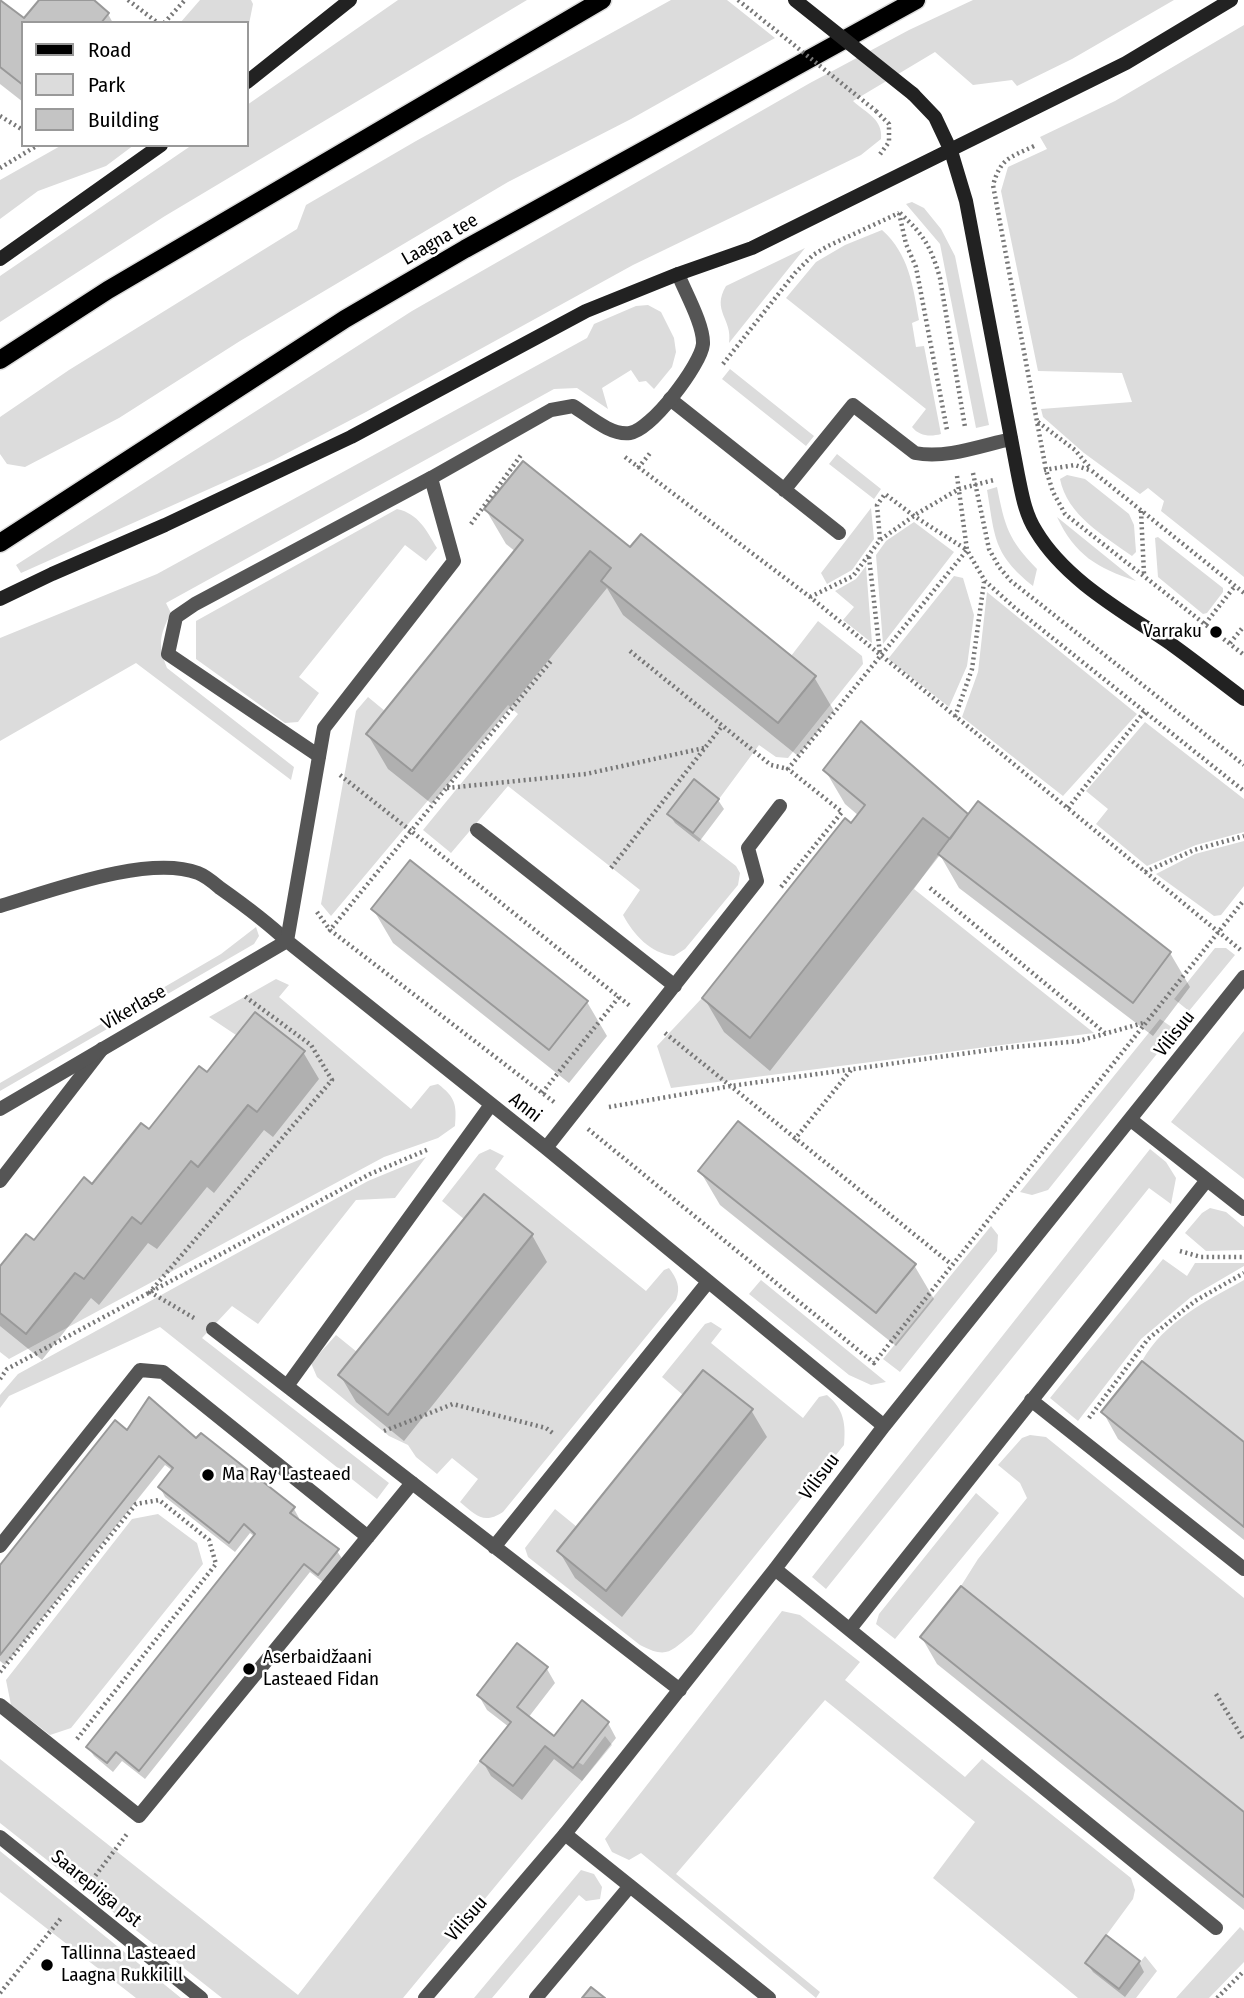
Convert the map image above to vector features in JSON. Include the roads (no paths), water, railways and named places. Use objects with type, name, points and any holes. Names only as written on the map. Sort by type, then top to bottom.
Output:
[{"type":"main road","points":[[0,360],[108,290],[602,0]]},
{"type":"main road","name":"Laagna tee","points":[[0,543],[345,319],[465,249],[916,0]]},
{"type":"street","points":[[795,0],[914,94],[935,117],[951,151],[966,201],[1018,475],[1027,512],[1035,531],[1070,572],[1244,699]]},
{"type":"street","points":[[0,599],[351,437],[586,311],[752,248],[1126,63],[1231,0]]},
{"type":"street","points":[[248,81],[344,2]]},
{"type":"street","points":[[0,259],[158,147]]},
{"type":"street","points":[[319,756],[168,654],[176,617],[195,604],[431,478],[551,410],[573,406],[617,433],[632,433],[650,423],[696,362],[703,345],[701,330],[678,274]]},
{"type":"street","points":[[670,399],[839,533]]},
{"type":"street","points":[[784,490],[853,405],[915,453],[952,453],[1011,439]]},
{"type":"street","points":[[287,941],[324,728],[454,562],[431,478]]},
{"type":"street","points":[[546,1148],[757,881],[748,848],[780,806]]},
{"type":"street","points":[[477,830],[675,986]]},
{"type":"street","name":"Anni","points":[[0,906],[120,873],[154,867],[200,873],[261,917],[287,941],[490,1106],[546,1148],[884,1426]]},
{"type":"street","name":"Vikerlase","points":[[0,1109],[287,941]]},
{"type":"street","name":"Vilisuu","points":[[425,1998],[565,1834],[775,1569],[884,1426],[1244,978]]},
{"type":"street","points":[[0,1181],[102,1049]]},
{"type":"street","points":[[287,1386],[490,1106]]},
{"type":"street","points":[[1131,1119],[1244,1209]]},
{"type":"street","points":[[850,1629],[1207,1180]]},
{"type":"street","points":[[494,1547],[708,1282]]},
{"type":"street","points":[[213,1329],[680,1690]]},
{"type":"street","points":[[0,1546],[141,1370],[163,1372],[368,1537]]},
{"type":"street","points":[[1031,1400],[1244,1569]]},
{"type":"street","points":[[0,1705],[139,1816],[412,1483]]},
{"type":"street","points":[[775,1569],[1216,1928]]},
{"type":"street","points":[[565,1834],[769,1998]]},
{"type":"street","name":"Saarepiiga pst","points":[[0,1836],[201,1998]]},
{"type":"street","points":[[536,1998],[630,1886]]},
{"type":"place","name":"Varraku","points":[[1216,632]]},
{"type":"place","name":"Ma Ray Lasteaed","points":[[208,1475]]},
{"type":"place","name":"Aserbaidžaani Lasteaed Fidan","points":[[249,1669]]},
{"type":"place","name":"Tallinna Lasteaed Laagna Rukkilill","points":[[47,1965]]}]
